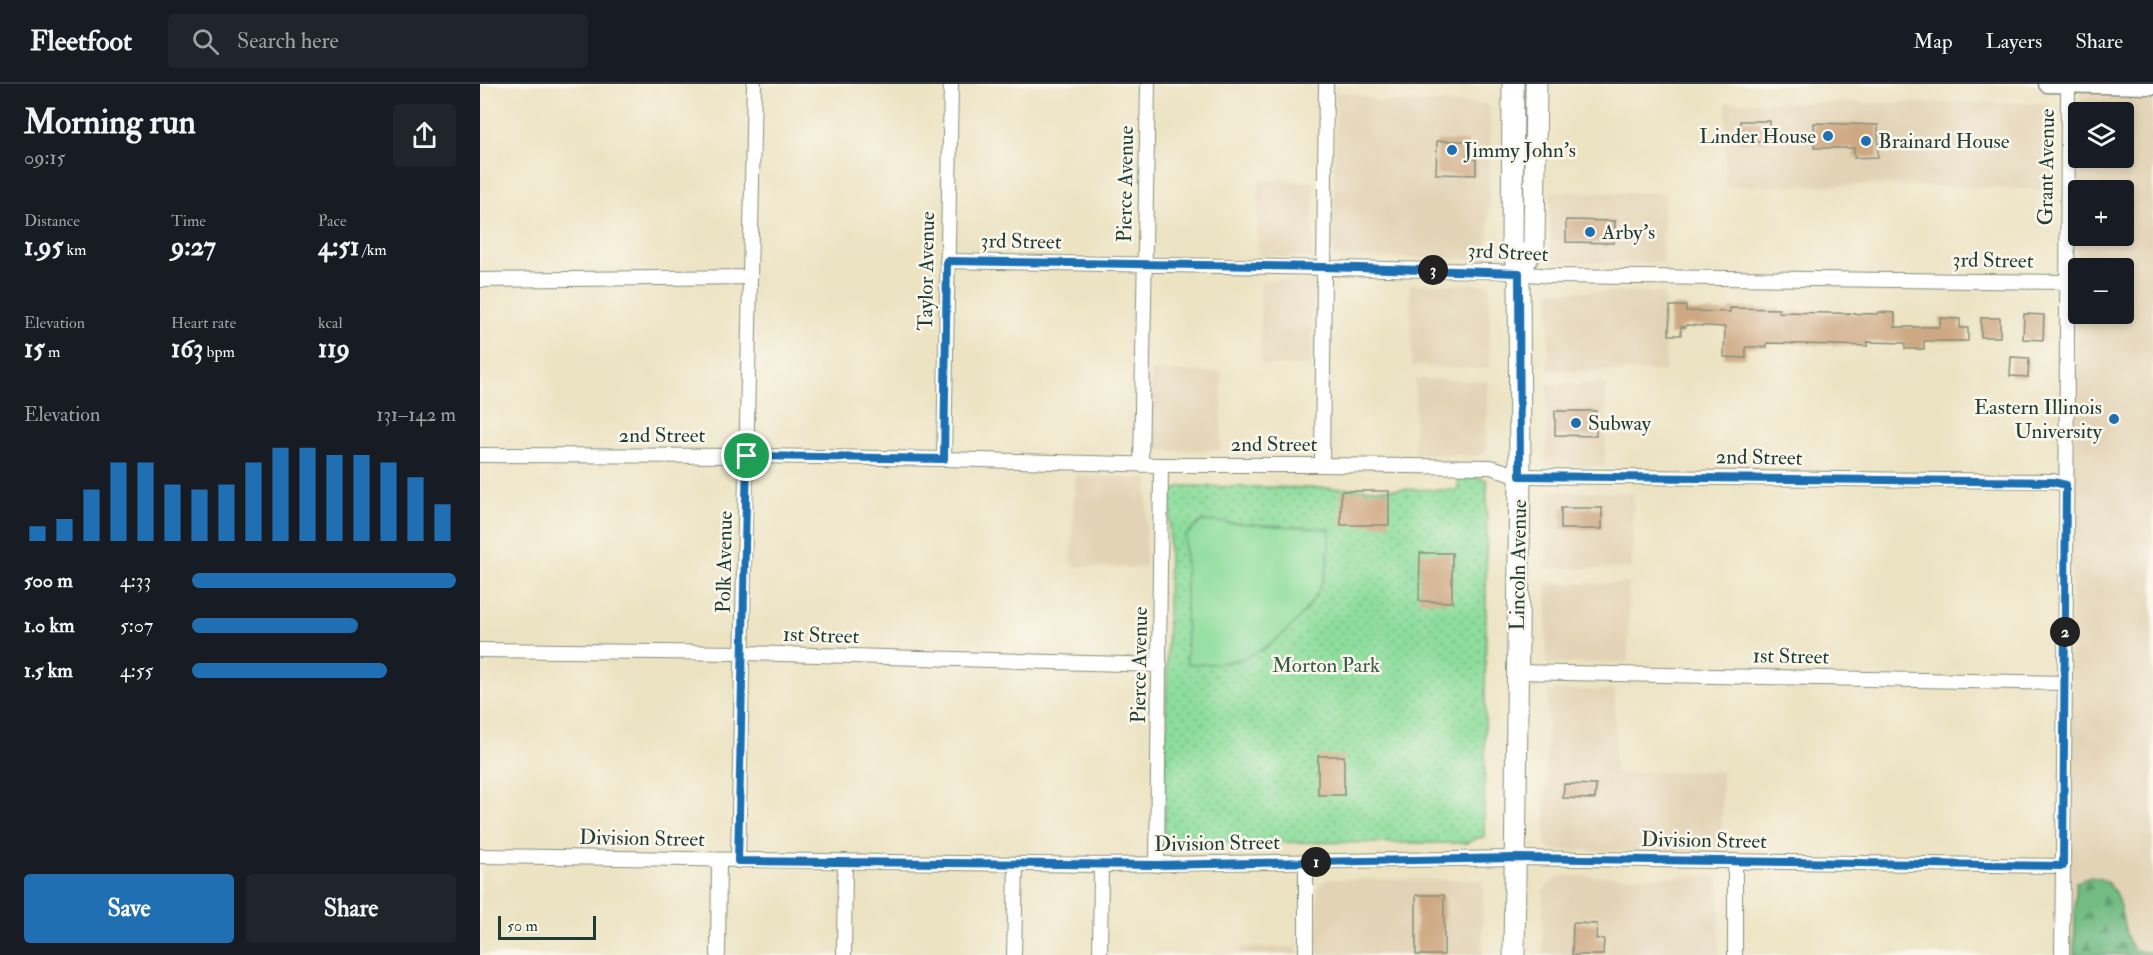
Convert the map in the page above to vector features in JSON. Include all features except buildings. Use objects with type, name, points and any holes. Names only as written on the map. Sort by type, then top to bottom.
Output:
[{"type":"main road","name":"Lincoln Avenue","points":[[1513,84],[1512,246],[1519,273],[1520,476],[1514,955]]},
{"type":"main road","name":"Lincoln Avenue","points":[[1519,273],[1534,246],[1536,84]]},
{"type":"street","name":"Polk Avenue","points":[[738,861],[754,84]]},
{"type":"street","name":"Taylor Avenue","points":[[944,459],[951,84]]},
{"type":"street","name":"Pierce Avenue","points":[[1141,465],[1148,84]]},
{"type":"street","points":[[1322,465],[1326,84]]},
{"type":"street","points":[[2047,84],[2153,86]]},
{"type":"street","name":"Grant Avenue","points":[[2062,955],[2068,84]]},
{"type":"street","name":"3rd Street","points":[[947,261],[1324,267],[1552,276],[2066,282]]},
{"type":"street","points":[[480,280],[750,277]]},
{"type":"street","name":"2nd Street","points":[[480,455],[747,456],[1141,465],[1491,467],[1520,476],[2053,482],[2066,485]]},
{"type":"street","name":"Pierce Avenue","points":[[1157,865],[1161,465]]},
{"type":"street","name":"1st Street","points":[[480,650],[743,653],[1160,664]]},
{"type":"street","name":"1st Street","points":[[1516,672],[2065,683]]},
{"type":"street","name":"Division Street","points":[[480,856],[1101,865],[1515,858],[2063,866]]},
{"type":"street","points":[[718,955],[719,861]]},
{"type":"street","points":[[844,955],[845,861]]},
{"type":"street","points":[[1735,861],[1735,955]]},
{"type":"street","points":[[1306,862],[1306,955]]},
{"type":"street","points":[[1014,955],[1016,864]]},
{"type":"street","points":[[1100,955],[1101,865]]},
{"type":"shaded area","name":"Eastern Illinois University","points":[[2081,84],[2153,84],[2153,955],[2068,955],[2076,324],[2134,324],[2134,258],[2077,258],[2077,246],[2134,246],[2134,180],[2079,180],[2079,168],[2134,168],[2134,102],[2080,102]]},
{"type":"shaded area","points":[[1336,92],[1355,93],[1380,102],[1486,104],[1490,109],[1488,259],[1333,257]]},
{"type":"shaded area","points":[[1726,102],[2046,103],[2053,108],[2055,116],[2055,190],[1895,185],[1725,186]]},
{"type":"shaded area","points":[[1259,180],[1314,182],[1312,258],[1257,256]]},
{"type":"shaded area","points":[[1550,192],[1664,193],[1663,263],[1550,262]]},
{"type":"shaded area","points":[[1261,280],[1314,280],[1311,366],[1260,365]]},
{"type":"shaded area","points":[[1410,284],[1490,284],[1489,369],[1412,366]]},
{"type":"shaded area","points":[[1550,291],[1664,293],[1666,371],[1548,371]]},
{"type":"shaded area","points":[[1151,371],[1222,372],[1221,450],[1157,451],[1150,443]]},
{"type":"shaded area","points":[[1415,379],[1488,381],[1486,452],[1476,456],[1414,453]]},
{"type":"shaded area","points":[[1548,384],[1606,384],[1605,466],[1546,465]]},
{"type":"shaded area","points":[[1075,475],[1148,478],[1145,568],[1071,566]]},
{"type":"shaded area","points":[[1549,491],[1634,493],[1632,569],[1546,568]]},
{"type":"shaded area","points":[[1629,583],[1628,662],[1546,664],[1547,584]]},
{"type":"shaded area","points":[[1548,690],[1615,690],[1615,773],[1722,771],[1722,850],[1554,851],[1545,847]]},
{"type":"shaded area","points":[[1558,876],[1719,877],[1720,955],[1543,955],[1543,890]]},
{"type":"shaded area","points":[[1327,879],[1483,880],[1483,955],[1317,955],[1318,886]]},
{"type":"shaded area","points":[[1297,947],[1297,955],[1240,955],[1241,948]]},
{"type":"green space","name":"Morton Park","points":[[1460,475],[1487,480],[1484,837],[1467,843],[1168,842],[1164,838],[1170,493],[1181,486],[1457,490]]},
{"type":"green space","points":[[1202,521],[1330,529],[1328,557],[1323,580],[1309,606],[1276,640],[1251,655],[1236,660],[1211,664],[1187,664],[1185,536]]},
{"type":"green space","points":[[2091,877],[2105,881],[2116,895],[2126,933],[2134,950],[2153,953],[2153,955],[2074,955],[2076,882]]},
{"type":"place","name":"Linder House","points":[[1828,136]]},
{"type":"place","name":"Brainard House","points":[[1866,141]]},
{"type":"place","name":"Jimmy John's","points":[[1452,150]]},
{"type":"place","name":"Arby's","points":[[1590,232]]},
{"type":"place","name":"Eastern Illinois University","points":[[2114,419]]},
{"type":"place","name":"Subway","points":[[1576,423]]},
{"type":"route","points":[[947,261],[1324,267],[1519,273],[1520,476],[2053,482],[2066,485],[2063,866],[1515,858],[1157,865],[738,861],[747,456],[944,459],[947,261]]}]
